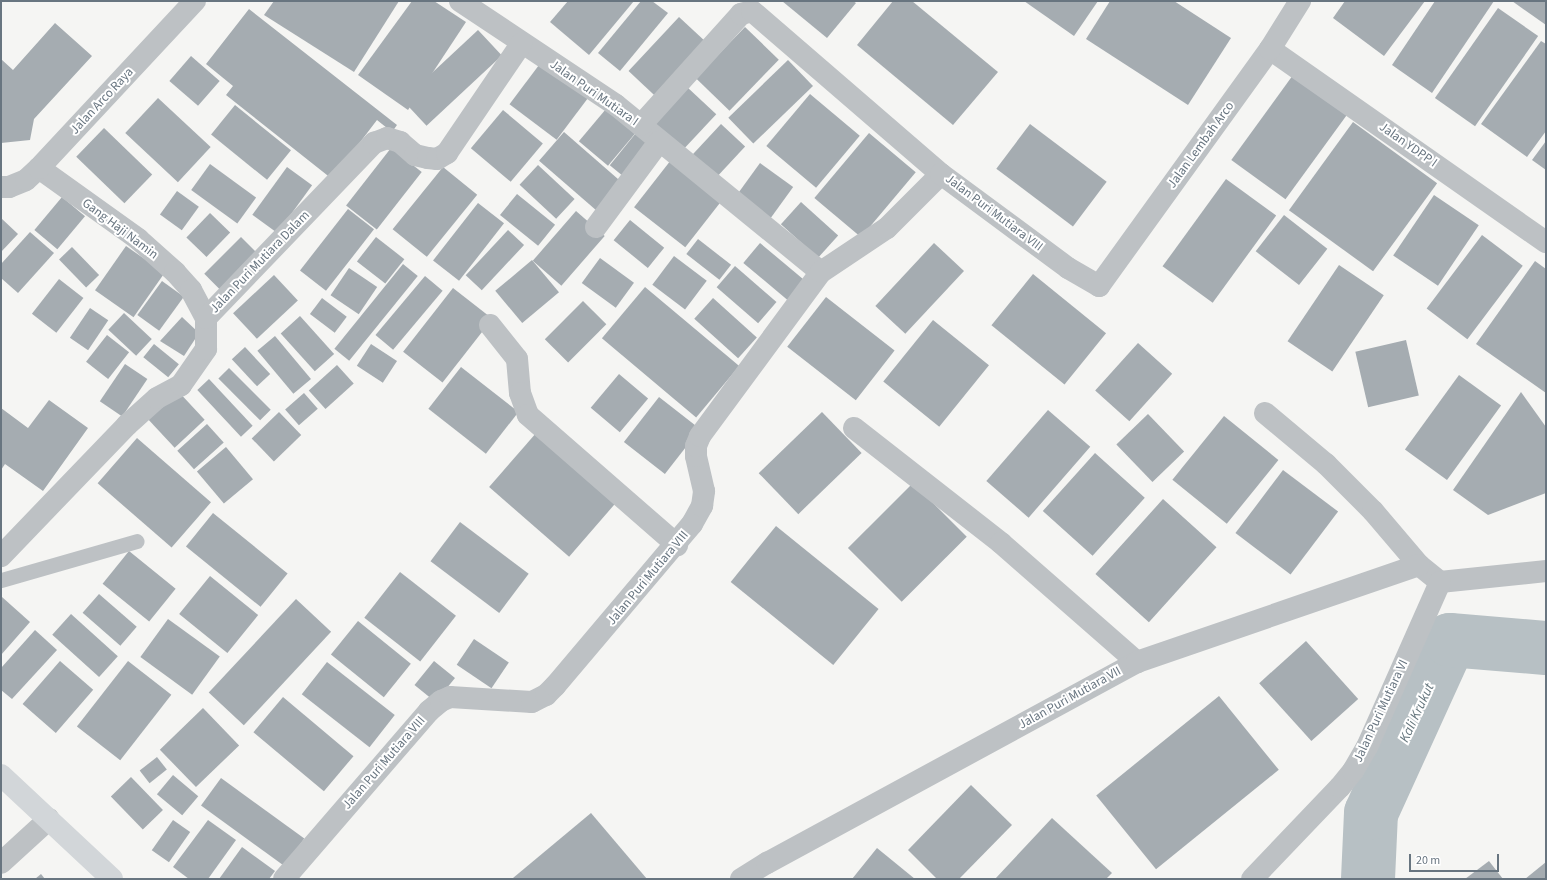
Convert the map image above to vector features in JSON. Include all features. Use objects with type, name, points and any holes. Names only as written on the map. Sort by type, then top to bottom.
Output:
[{"type":"street","name":"Jalan Arco Raya","points":[[1,187],[9,187],[26,180],[39,168],[195,1]]},
{"type":"street","name":"Jalan Puri Mutiara I","points":[[460,1],[521,44],[616,105],[659,142],[821,272]]},
{"type":"street","name":"Jalan Lembah Arco","points":[[1099,286],[1270,49],[1294,3]]},
{"type":"street","points":[[641,125],[741,14],[752,11],[941,174]]},
{"type":"street","name":"Jalan Puri Mutiara Dalam","points":[[1,556],[127,425],[157,398],[181,385],[206,349],[206,318],[374,143],[387,138],[400,142],[415,155],[437,159],[447,154],[521,44]]},
{"type":"street","name":"Jalan YDPP I","points":[[1270,49],[1546,242]]},
{"type":"street","points":[[596,227],[659,142]]},
{"type":"street","name":"Gang Haji Namin","points":[[39,168],[138,240],[175,272],[191,290],[206,318]]},
{"type":"street","name":"Jalan Puri Mutiara VIII","points":[[284,879],[436,704],[450,697],[532,702],[546,695],[677,545],[702,506],[704,492],[696,446],[700,436],[821,272],[887,228],[941,174],[1068,268],[1099,286]]},
{"type":"street","points":[[490,325],[517,359],[520,393],[528,415],[677,545]]},
{"type":"street","points":[[1265,412],[1326,464],[1373,511],[1419,565],[1440,582],[1546,571]]},
{"type":"street","points":[[854,428],[1001,543],[1137,662]]},
{"type":"street","name":"Jalan Puri Mutiara VII","points":[[741,879],[774,859],[1137,662],[1419,565]]},
{"type":"street","name":"Jalan Puri Mutiara VI","points":[[1252,879],[1340,787],[1353,771],[1367,748],[1440,582]]},
{"type":"street","points":[[1,775],[112,879]]},
{"type":"street","points":[[1,863],[49,819]]},
{"type":"lane","points":[[1,580],[137,541]]},
{"type":"building","points":[[274,1],[399,1],[354,72],[264,15]]},
{"type":"building","points":[[412,1],[434,1],[466,22],[408,110],[358,75]]},
{"type":"building","points":[[568,1],[634,1],[589,55],[550,22]]},
{"type":"building","points":[[641,1],[652,1],[668,13],[620,71],[598,53]]},
{"type":"building","points":[[782,1],[853,1],[856,3],[827,38]]},
{"type":"building","points":[[893,1],[912,1],[998,72],[953,125],[857,45]]},
{"type":"building","points":[[1024,1],[1098,1],[1074,36]]},
{"type":"building","points":[[1110,1],[1174,1],[1231,38],[1188,105],[1086,39]]},
{"type":"building","points":[[1345,1],[1425,1],[1384,56],[1333,18]]},
{"type":"building","points":[[1435,1],[1494,1],[1432,93],[1392,65]]},
{"type":"building","points":[[1512,1],[1546,1],[1546,25]]},
{"type":"building","points":[[1498,8],[1538,36],[1475,126],[1435,98]]},
{"type":"building","points":[[249,9],[397,125],[392,132],[377,120],[332,179],[226,95],[233,86],[206,64]]},
{"type":"building","points":[[679,17],[705,41],[654,95],[629,71]]},
{"type":"building","points":[[55,23],[92,56],[34,119],[30,140],[1,143],[1,59],[13,70]]},
{"type":"building","points":[[745,27],[779,60],[729,111],[696,78]]},
{"type":"building","points":[[478,30],[502,56],[427,126],[403,100]]},
{"type":"building","points":[[1541,41],[1546,44],[1546,131],[1527,157],[1481,124]]},
{"type":"building","points":[[191,56],[220,81],[198,106],[169,81]]},
{"type":"building","points":[[788,60],[813,86],[753,144],[728,118]]},
{"type":"building","points":[[542,61],[589,97],[557,140],[510,104]]},
{"type":"building","points":[[1293,75],[1347,114],[1285,199],[1231,160]]},
{"type":"building","points":[[687,87],[716,114],[682,151],[653,124]]},
{"type":"building","points":[[810,94],[860,136],[816,188],[766,146]]},
{"type":"building","points":[[158,98],[211,147],[178,182],[125,133]]},
{"type":"building","points":[[611,103],[640,127],[608,166],[579,141]]},
{"type":"building","points":[[235,105],[291,150],[267,180],[211,135]]},
{"type":"building","points":[[503,110],[543,143],[511,182],[471,148]]},
{"type":"building","points":[[1353,122],[1437,183],[1373,271],[1289,210]]},
{"type":"building","points":[[721,124],[745,147],[714,179],[690,157]]},
{"type":"building","points":[[1030,124],[1107,182],[1073,226],[996,169]]},
{"type":"building","points":[[104,128],[152,175],[124,203],[76,157]]},
{"type":"building","points":[[640,128],[657,142],[627,179],[610,165]]},
{"type":"building","points":[[564,132],[625,185],[600,214],[539,161]]},
{"type":"building","points":[[869,133],[916,172],[861,237],[814,198]]},
{"type":"building","points":[[1546,141],[1546,170],[1532,160]]},
{"type":"building","points":[[391,148],[422,172],[377,230],[346,206]]},
{"type":"building","points":[[671,160],[722,200],[685,247],[634,207]]},
{"type":"building","points":[[760,163],[793,187],[767,224],[734,199]]},
{"type":"building","points":[[210,164],[256,198],[237,223],[191,190]]},
{"type":"building","points":[[538,165],[575,199],[556,219],[520,185]]},
{"type":"building","points":[[287,167],[312,185],[277,233],[252,215]]},
{"type":"building","points":[[443,167],[477,195],[427,257],[393,229]]},
{"type":"building","points":[[1226,179],[1276,215],[1213,303],[1163,266]]},
{"type":"building","points":[[177,191],[199,207],[182,230],[160,214]]},
{"type":"building","points":[[517,194],[555,225],[538,246],[500,215]]},
{"type":"building","points":[[1434,195],[1479,225],[1438,286],[1393,256]]},
{"type":"building","points":[[62,197],[85,216],[57,249],[34,230]]},
{"type":"building","points":[[801,202],[838,235],[818,258],[781,224]]},
{"type":"building","points":[[478,203],[504,223],[459,281],[433,261]]},
{"type":"building","points":[[348,209],[374,229],[326,291],[300,270]]},
{"type":"building","points":[[576,211],[605,236],[561,286],[533,261]]},
{"type":"building","points":[[210,213],[230,232],[207,257],[186,237]]},
{"type":"building","points":[[1284,215],[1327,249],[1299,285],[1256,251]]},
{"type":"building","points":[[1,218],[18,234],[1,252]]},
{"type":"building","points":[[630,220],[664,248],[648,268],[614,240]]},
{"type":"building","points":[[508,230],[524,245],[482,290],[466,275]]},
{"type":"building","points":[[30,232],[54,253],[18,293],[1,278],[1,264]]},
{"type":"building","points":[[1482,235],[1523,266],[1467,339],[1427,308]]},
{"type":"building","points":[[241,237],[262,258],[225,295],[204,274]]},
{"type":"building","points":[[376,237],[404,259],[385,284],[357,261]]},
{"type":"building","points":[[698,239],[731,265],[719,280],[686,254]]},
{"type":"building","points":[[760,243],[806,282],[789,301],[743,263]]},
{"type":"building","points":[[934,243],[964,271],[905,334],[875,306]]},
{"type":"building","points":[[126,246],[165,273],[134,317],[95,290]]},
{"type":"building","points":[[72,247],[99,275],[86,288],[59,260]]},
{"type":"building","points":[[674,256],[707,281],[685,309],[652,285]]},
{"type":"building","points":[[600,258],[634,283],[616,308],[582,283]]},
{"type":"building","points":[[532,260],[559,292],[522,323],[495,291]]},
{"type":"building","points":[[1535,261],[1546,269],[1546,393],[1476,344]]},
{"type":"building","points":[[403,264],[418,276],[349,361],[334,349]]},
{"type":"building","points":[[1339,265],[1384,295],[1332,371],[1288,341]]},
{"type":"building","points":[[735,266],[777,302],[758,323],[717,287]]},
{"type":"building","points":[[349,268],[377,287],[359,314],[331,295]]},
{"type":"building","points":[[1033,274],[1106,333],[1065,384],[991,325]]},
{"type":"building","points":[[274,275],[298,301],[257,339],[233,313]]},
{"type":"building","points":[[425,276],[443,291],[393,350],[376,335]]},
{"type":"building","points":[[59,279],[83,298],[56,333],[32,314]]},
{"type":"building","points":[[162,281],[184,297],[159,331],[137,315]]},
{"type":"building","points":[[645,287],[739,366],[696,417],[602,338]]},
{"type":"building","points":[[453,288],[492,319],[443,383],[403,352]]},
{"type":"building","points":[[826,297],[895,351],[856,400],[787,347]]},
{"type":"building","points":[[322,298],[347,317],[335,333],[310,314]]},
{"type":"building","points":[[713,298],[757,337],[738,358],[694,319]]},
{"type":"building","points":[[583,301],[606,324],[568,363],[545,339]]},
{"type":"building","points":[[90,308],[108,320],[88,350],[70,338]]},
{"type":"building","points":[[124,313],[152,339],[136,356],[108,330]]},
{"type":"building","points":[[300,316],[334,354],[315,371],[281,333]]},
{"type":"building","points":[[182,317],[199,333],[184,356],[160,341]]},
{"type":"building","points":[[933,320],[989,365],[939,427],[883,381]]},
{"type":"building","points":[[107,335],[129,352],[108,379],[86,362]]},
{"type":"building","points":[[275,336],[311,379],[293,394],[257,351]]},
{"type":"building","points":[[1406,340],[1419,396],[1368,407],[1355,352]]},
{"type":"building","points":[[1138,343],[1172,374],[1129,421],[1095,391]]},
{"type":"building","points":[[154,344],[179,364],[168,377],[143,357]]},
{"type":"building","points":[[371,344],[397,361],[383,383],[357,366]]},
{"type":"building","points":[[245,347],[270,374],[257,386],[232,359]]},
{"type":"building","points":[[125,364],[147,379],[122,416],[100,401]]},
{"type":"building","points":[[337,365],[354,384],[325,409],[309,390]]},
{"type":"building","points":[[461,367],[519,412],[486,454],[428,409]]},
{"type":"building","points":[[229,368],[271,410],[260,420],[218,379]]},
{"type":"building","points":[[619,374],[648,398],[620,432],[591,408]]},
{"type":"building","points":[[1459,375],[1501,406],[1447,480],[1405,449]]},
{"type":"building","points":[[209,379],[253,426],[241,437],[197,390]]},
{"type":"building","points":[[176,389],[205,420],[175,448],[146,417]]},
{"type":"building","points":[[1521,392],[1546,427],[1546,493],[1488,515],[1453,490]]},
{"type":"building","points":[[304,393],[318,409],[299,425],[285,409]]},
{"type":"building","points":[[659,397],[700,429],[665,474],[624,442]]},
{"type":"building","points":[[49,400],[88,428],[43,491],[5,464],[1,470],[1,408],[28,428]]},
{"type":"building","points":[[1048,410],[1090,447],[1029,518],[986,481]]},
{"type":"building","points":[[279,412],[301,435],[274,461],[252,438]]},
{"type":"building","points":[[822,412],[862,453],[798,514],[759,473]]},
{"type":"building","points":[[1148,414],[1184,451],[1152,482],[1116,445]]},
{"type":"building","points":[[1224,416],[1278,460],[1227,524],[1172,480]]},
{"type":"building","points":[[207,424],[224,443],[194,469],[177,451]]},
{"type":"building","points":[[537,432],[617,502],[569,557],[489,487]]},
{"type":"building","points":[[137,438],[211,502],[172,548],[98,483]]},
{"type":"building","points":[[226,447],[253,479],[224,504],[197,471]]},
{"type":"building","points":[[1095,453],[1145,498],[1093,556],[1043,511]]},
{"type":"building","points":[[1283,470],[1338,512],[1291,575],[1235,533]]},
{"type":"building","points":[[913,483],[967,537],[902,602],[848,548]]},
{"type":"building","points":[[1163,499],[1217,547],[1149,622],[1095,574]]},
{"type":"building","points":[[213,513],[288,573],[261,607],[186,546]]},
{"type":"building","points":[[460,522],[529,574],[499,613],[431,561]]},
{"type":"building","points":[[776,526],[879,609],[833,665],[731,582]]},
{"type":"building","points":[[129,551],[176,589],[149,621],[103,584]]},
{"type":"building","points":[[400,572],[456,616],[420,661],[364,618]]},
{"type":"building","points":[[210,576],[258,615],[227,653],[179,614]]},
{"type":"building","points":[[99,594],[137,627],[120,646],[83,613]]},
{"type":"building","points":[[2,597],[30,622],[1,655],[1,598]]},
{"type":"building","points":[[296,599],[331,632],[244,725],[209,693]]},
{"type":"building","points":[[71,614],[118,656],[99,677],[52,635]]},
{"type":"building","points":[[168,619],[220,657],[192,695],[140,657]]},
{"type":"building","points":[[358,621],[411,664],[384,697],[331,654]]},
{"type":"building","points":[[35,630],[57,650],[12,699],[1,690],[1,668]]},
{"type":"building","points":[[474,639],[509,662],[491,688],[457,665]]},
{"type":"building","points":[[1306,641],[1358,699],[1311,741],[1259,683]]},
{"type":"building","points":[[60,661],[93,690],[56,733],[23,704]]},
{"type":"building","points":[[128,661],[171,695],[120,760],[77,726]]},
{"type":"building","points":[[434,661],[455,678],[435,702],[414,685]]},
{"type":"building","points":[[327,662],[395,715],[370,747],[302,694]]},
{"type":"building","points":[[1219,696],[1279,770],[1156,869],[1096,795]]},
{"type":"building","points":[[283,697],[353,756],[324,791],[253,732]]},
{"type":"building","points":[[203,708],[239,745],[196,787],[160,750]]},
{"type":"building","points":[[157,757],[167,770],[150,783],[140,771]]},
{"type":"building","points":[[173,775],[198,796],[182,815],[157,794]]},
{"type":"building","points":[[131,777],[163,810],[143,830],[111,796]]},
{"type":"building","points":[[221,778],[304,839],[284,866],[201,806]]},
{"type":"building","points":[[971,785],[1012,825],[959,879],[937,879],[908,850]]},
{"type":"building","points":[[591,813],[647,879],[513,878]]},
{"type":"building","points":[[1052,818],[1112,873],[1106,879],[995,879]]},
{"type":"building","points":[[173,820],[190,832],[169,862],[152,850]]},
{"type":"building","points":[[208,820],[236,840],[208,879],[189,879],[173,867]]},
{"type":"building","points":[[242,847],[275,871],[269,879],[219,879]]},
{"type":"building","points":[[877,848],[915,879],[852,879]]},
{"type":"building","points":[[1489,861],[1503,879],[1465,879]]},
{"type":"building","points":[[1546,862],[1546,879],[1525,879]]},
{"type":"building","points":[[41,874],[45,879],[35,879]]},
{"type":"waterway","name":"Kali Krukut","points":[[1368,879],[1371,813],[1450,640],[1546,648]]}]
